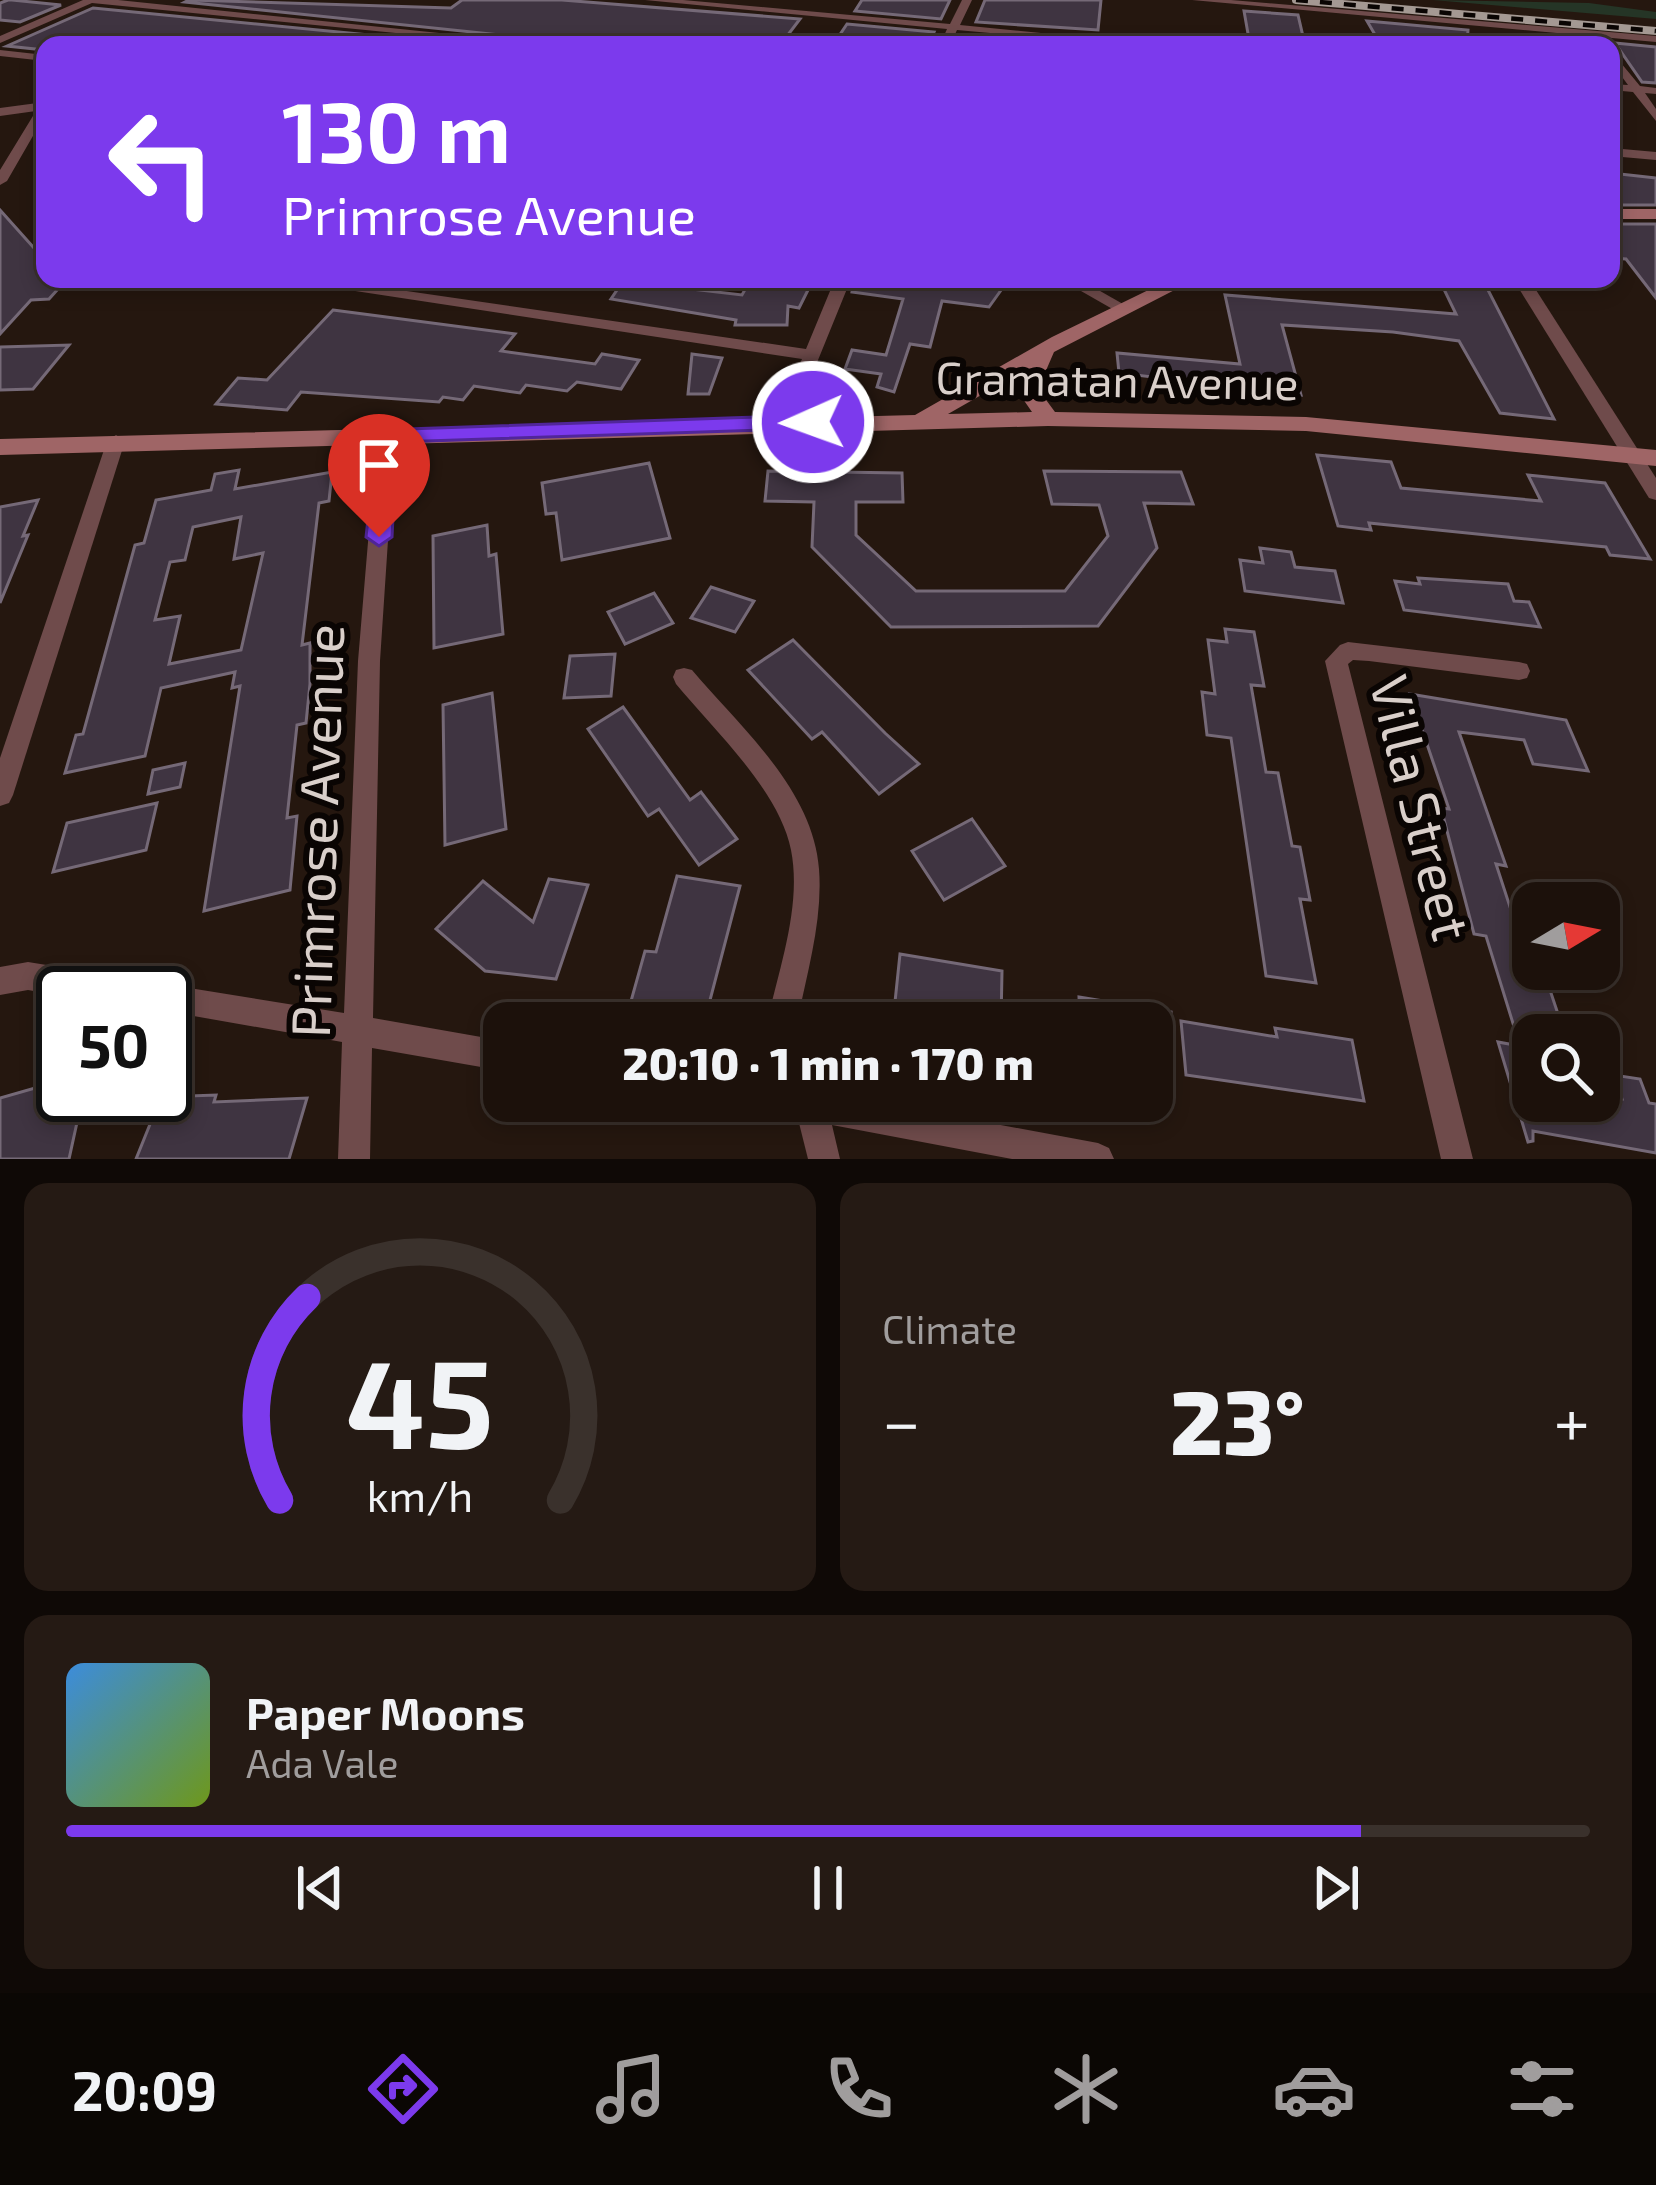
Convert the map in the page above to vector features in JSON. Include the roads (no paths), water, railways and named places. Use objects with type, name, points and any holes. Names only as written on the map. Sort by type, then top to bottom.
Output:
[{"type":"main road","points":[[1620,214],[1656,214]]},
{"type":"main road","points":[[921,420],[1166,288]]},
{"type":"main road","points":[[1045,352],[1027,389],[1048,419]]},
{"type":"main road","name":"Gramatan Avenue","points":[[0,447],[1048,419],[1306,424],[1644,457]]},
{"type":"street","points":[[0,40],[90,0],[416,36]]},
{"type":"street","points":[[650,0],[1049,36]]},
{"type":"street","points":[[950,36],[967,0]]},
{"type":"street","points":[[1197,0],[1656,39]]},
{"type":"street","points":[[0,53],[36,57]]},
{"type":"street","points":[[1620,67],[1656,117]]},
{"type":"street","points":[[1620,88],[1656,91]]},
{"type":"street","points":[[0,112],[36,107]]},
{"type":"street","points":[[0,180],[36,121]]},
{"type":"street","points":[[1620,153],[1656,156]]},
{"type":"street","points":[[369,288],[811,355]]},
{"type":"street","points":[[783,424],[839,288]]},
{"type":"street","points":[[1085,288],[1122,308]]},
{"type":"street","points":[[1527,288],[1644,457],[1656,493]]},
{"type":"street","name":"Primrose Avenue","points":[[354,1159],[369,661],[386,435]]},
{"type":"street","points":[[0,795],[116,441]]},
{"type":"street","name":"Villa Street","points":[[1457,1159],[1336,662],[1348,651],[1370,652],[1519,671]]},
{"type":"street","points":[[684,677],[791,815],[804,847],[803,905],[786,1002]]},
{"type":"street","points":[[0,980],[36,977]]},
{"type":"street","points":[[192,1001],[483,1053]]},
{"type":"street","points":[[807,1122],[824,1159]]},
{"type":"street","points":[[900,1122],[1098,1159]]},
{"type":"railway","points":[[1296,0],[1656,31]]}]
